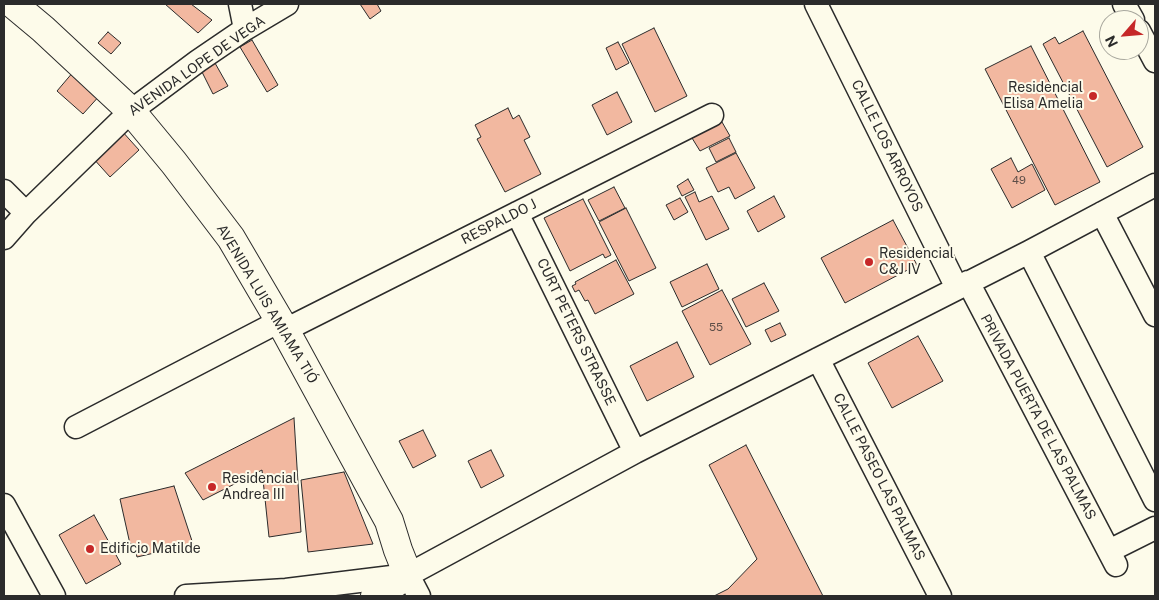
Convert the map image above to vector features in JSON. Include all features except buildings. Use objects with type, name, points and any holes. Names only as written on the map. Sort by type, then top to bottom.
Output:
[{"type":"main road","name":"AVENIDA LUIS AMIAMA TIÓ","points":[[13,4],[43,29],[131,111],[174,162],[231,238],[283,325],[389,521],[398,550],[414,586]]},
{"type":"main road","points":[[375,596],[414,586]]},
{"type":"street","points":[[240,4],[245,29]]},
{"type":"street","name":"AVENIDA LOPE DE VEGA","points":[[4,238],[26,213],[131,111],[198,61],[245,29],[287,4]]},
{"type":"street","name":"CALLE LOS ARROYOS","points":[[816,4],[963,285]]},
{"type":"street","points":[[1149,50],[1155,61]]},
{"type":"street","name":"RESPALDO J","points":[[76,427],[517,213],[712,115]]},
{"type":"street","points":[[186,596],[286,590],[414,586],[635,452],[1028,252],[1155,185]]},
{"type":"street","points":[[4,191],[26,213]]},
{"type":"street","name":"CURT PETERS STRASSE","points":[[517,213],[635,452]]},
{"type":"street","points":[[1102,213],[1155,315]]},
{"type":"street","points":[[1028,252],[1155,500]]},
{"type":"street","name":"PRIVADA PUERTA DE LAS PALMAS","points":[[963,285],[1112,558],[1155,528]]},
{"type":"street","name":"CALLE PASEO LAS PALMAS","points":[[818,359],[940,596]]},
{"type":"street","points":[[4,505],[54,596]]},
{"type":"place","name":"Residencial Elisa Amelia","points":[[1093,96]]},
{"type":"place","name":"Residencial C&J IV","points":[[869,262]]},
{"type":"place","name":"Residencial Andrea III","points":[[212,487]]},
{"type":"place","name":"Edificio Matilde","points":[[90,549]]}]
